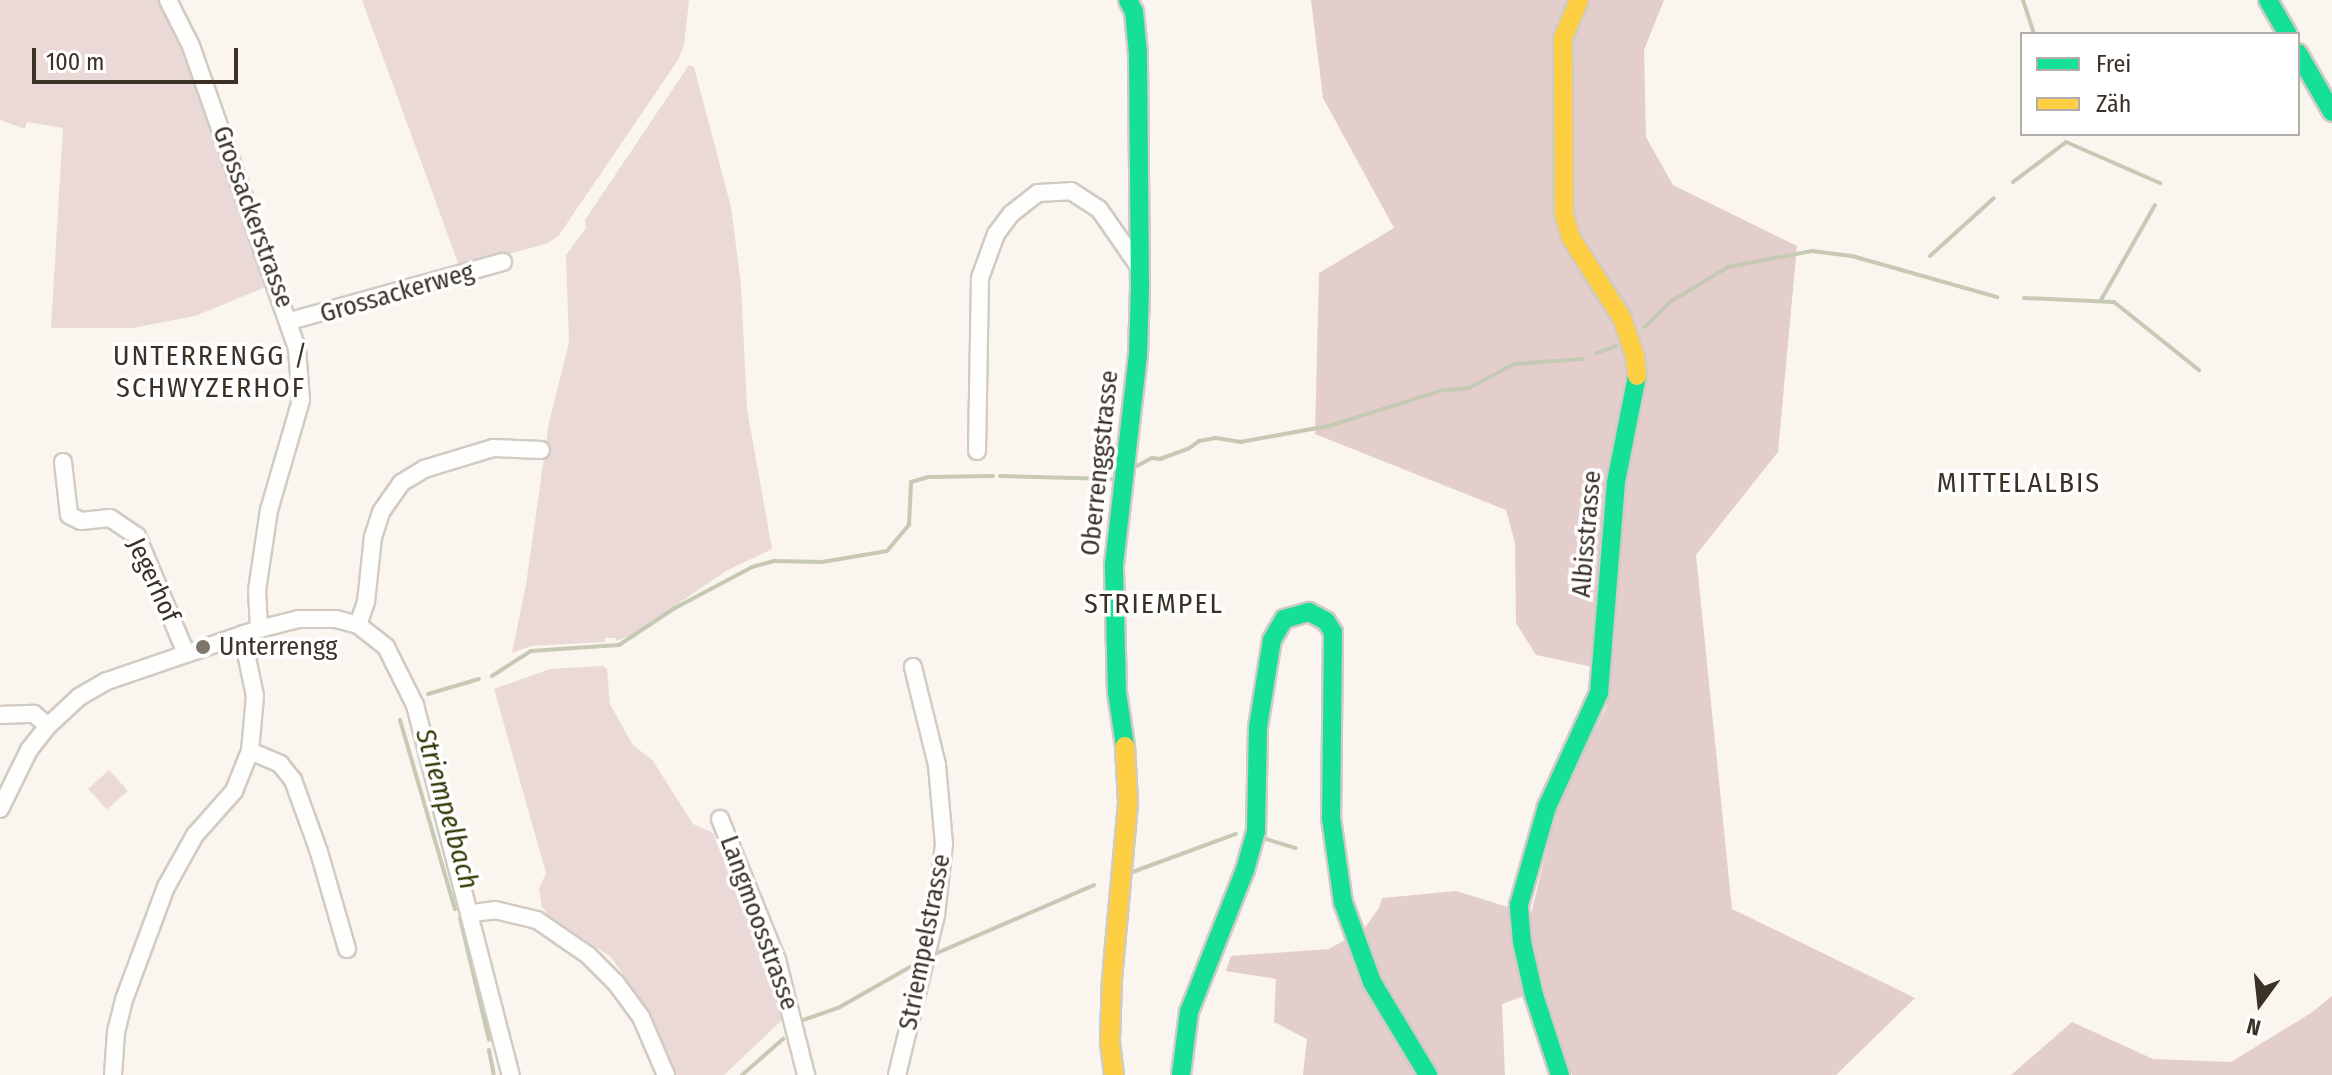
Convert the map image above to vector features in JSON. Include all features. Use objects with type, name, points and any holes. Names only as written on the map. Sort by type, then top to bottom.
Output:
[{"type":"main road","name":"Oberrenggstrasse","points":[[1114,1075],[1110,1041],[1112,979],[1128,786],[1117,692],[1114,565],[1138,355],[1140,268],[1138,53],[1134,12],[1128,0]]},
{"type":"main road","name":"Albisstrasse","points":[[1560,1075],[1534,995],[1522,942],[1519,905],[1523,881],[1547,807],[1599,693],[1614,502],[1637,381],[1635,356],[1622,318],[1576,247],[1564,214],[1563,38],[1579,0]]},
{"type":"main road","points":[[2268,0],[2287,32]]},
{"type":"main road","points":[[2300,56],[2332,112]]},
{"type":"main road","points":[[1181,1075],[1189,1012],[1245,870],[1256,831],[1258,727],[1272,640],[1284,619],[1309,612],[1326,621],[1333,632],[1331,818],[1343,902],[1372,982],[1428,1075]]},
{"type":"street","name":"Grossackerstrasse","points":[[168,0],[191,46],[290,321],[297,349],[301,400],[269,510],[257,590],[259,629]]},
{"type":"street","points":[[977,451],[980,278],[991,244],[1011,214],[1038,193],[1071,191],[1099,209],[1140,268]]},
{"type":"street","name":"Grossackerweg","points":[[290,321],[314,318],[503,262]]},
{"type":"street","points":[[358,625],[366,602],[377,524],[381,512],[401,483],[424,469],[478,452],[510,447],[541,450]]},
{"type":"street","name":"Jegerhof","points":[[63,462],[69,515],[81,521],[110,518],[124,524],[137,536],[186,653]]},
{"type":"street","points":[[0,809],[29,750],[48,726],[79,697],[107,681],[259,629],[314,617],[358,625],[386,647],[415,705],[472,913],[511,1075]]},
{"type":"street","points":[[113,1075],[116,1032],[125,997],[166,887],[177,861],[195,835],[234,791],[250,751],[255,696],[242,634]]},
{"type":"street","name":"Striempelstrasse","points":[[897,1075],[936,915],[944,844],[937,765],[913,667]]},
{"type":"street","points":[[0,715],[34,714],[48,726]]},
{"type":"street","points":[[250,751],[280,764],[293,780],[319,852],[347,949]]},
{"type":"street","name":"Langmoosstrasse","points":[[720,819],[777,960],[806,1075]]},
{"type":"street","points":[[472,913],[505,911],[537,920],[588,955],[616,983],[641,1017],[666,1075]]},
{"type":"shaded area","points":[[0,0],[161,0],[189,60],[271,285],[195,316],[132,328],[51,328],[63,128],[27,122],[25,129],[0,120]]},
{"type":"shaded area","points":[[362,0],[689,0],[684,45],[678,60],[559,235],[548,243],[460,268]]},
{"type":"shaded area","points":[[1311,0],[1664,0],[1644,50],[1646,137],[1673,185],[1797,246],[1778,452],[1696,555],[1732,909],[1915,998],[1836,1075],[1572,1075],[1540,990],[1502,1004],[1505,1075],[1303,1075],[1307,1039],[1274,1022],[1276,979],[1226,971],[1231,956],[1329,949],[1364,929],[1379,908],[1382,898],[1456,891],[1531,914],[1559,799],[1606,708],[1612,671],[1536,655],[1516,623],[1515,543],[1506,510],[1315,434],[1319,273],[1394,228],[1323,98]]},
{"type":"shaded area","points":[[689,65],[694,67],[731,207],[741,285],[747,409],[772,549],[726,571],[635,633],[617,641],[616,638],[605,638],[605,642],[531,646],[512,653],[526,585],[549,422],[569,343],[566,255],[586,228],[585,220]]},
{"type":"shaded area","points":[[603,666],[607,669],[610,704],[632,744],[653,761],[693,824],[713,833],[774,983],[783,1019],[724,1075],[676,1075],[652,1016],[611,957],[548,915],[542,907],[539,889],[546,873],[494,689],[550,669]]},
{"type":"shaded area","points":[[109,770],[128,791],[107,810],[88,789]]},
{"type":"shaded area","points":[[2332,996],[2332,1075],[2011,1075],[2072,1022],[2153,1059],[2231,1062],[2311,1013]]},
{"type":"waterway","points":[[2023,0],[2033,32]]},
{"type":"waterway","points":[[2013,182],[2066,142],[2160,183]]},
{"type":"waterway","points":[[1930,256],[1994,198]]},
{"type":"waterway","points":[[2101,300],[2155,205]]},
{"type":"waterway","points":[[1645,327],[1670,302],[1728,267],[1812,251],[1852,256],[1997,297]]},
{"type":"waterway","points":[[2024,298],[2114,302],[2199,370]]},
{"type":"waterway","points":[[1596,353],[1616,346]]},
{"type":"waterway","points":[[1135,467],[1152,458],[1160,459],[1188,449],[1199,441],[1216,438],[1240,442],[1329,426],[1443,390],[1469,388],[1514,364],[1583,359]]},
{"type":"waterway","name":"Striempelbach","points":[[492,676],[531,651],[619,645],[675,608],[752,567],[774,561],[822,562],[887,551],[909,525],[911,482],[928,477],[993,476]]},
{"type":"waterway","points":[[1000,476],[1112,479]]},
{"type":"waterway","name":"Striempelbach","points":[[428,694],[479,679]]},
{"type":"waterway","name":"Striempelbach","points":[[400,720],[455,909]]},
{"type":"waterway","points":[[1127,874],[1236,834]]},
{"type":"waterway","points":[[1266,839],[1296,848]]},
{"type":"waterway","points":[[937,953],[1094,885]]},
{"type":"waterway","name":"Striempelbach","points":[[460,918],[489,1040]]},
{"type":"waterway","points":[[803,1020],[838,1008],[915,964]]},
{"type":"waterway","points":[[742,1075],[783,1039]]},
{"type":"waterway","name":"Striempelbach","points":[[489,1050],[494,1075]]},
{"type":"traffic: fast","points":[[1125,746],[1117,692],[1114,565],[1138,355],[1140,288],[1138,53],[1134,12],[1128,0]]},
{"type":"traffic: fast","points":[[2268,0],[2287,32]]},
{"type":"traffic: fast","points":[[2300,56],[2332,112]]},
{"type":"traffic: fast","points":[[1560,1075],[1534,995],[1522,942],[1519,905],[1547,807],[1599,693],[1616,482],[1637,376]]},
{"type":"traffic: fast","points":[[1181,1075],[1189,1012],[1245,870],[1256,831],[1258,727],[1272,640],[1284,619],[1309,612],[1326,621],[1333,632],[1331,818],[1343,902],[1372,982],[1428,1075]]},
{"type":"traffic: slow","points":[[1579,0],[1563,38],[1564,214],[1571,238],[1622,318],[1635,356],[1637,376]]},
{"type":"traffic: slow","points":[[1114,1075],[1110,1041],[1112,979],[1128,802],[1125,746]]},
{"type":"place","name":"Unterrengg","points":[[203,647]]},
{"type":"district","name":"UNTERRENGG / SCHWYZERHOF","points":[[211,372]]},
{"type":"district","name":"MITTELALBIS","points":[[2019,483]]},
{"type":"district","name":"STRIEMPEL","points":[[1154,604]]}]
